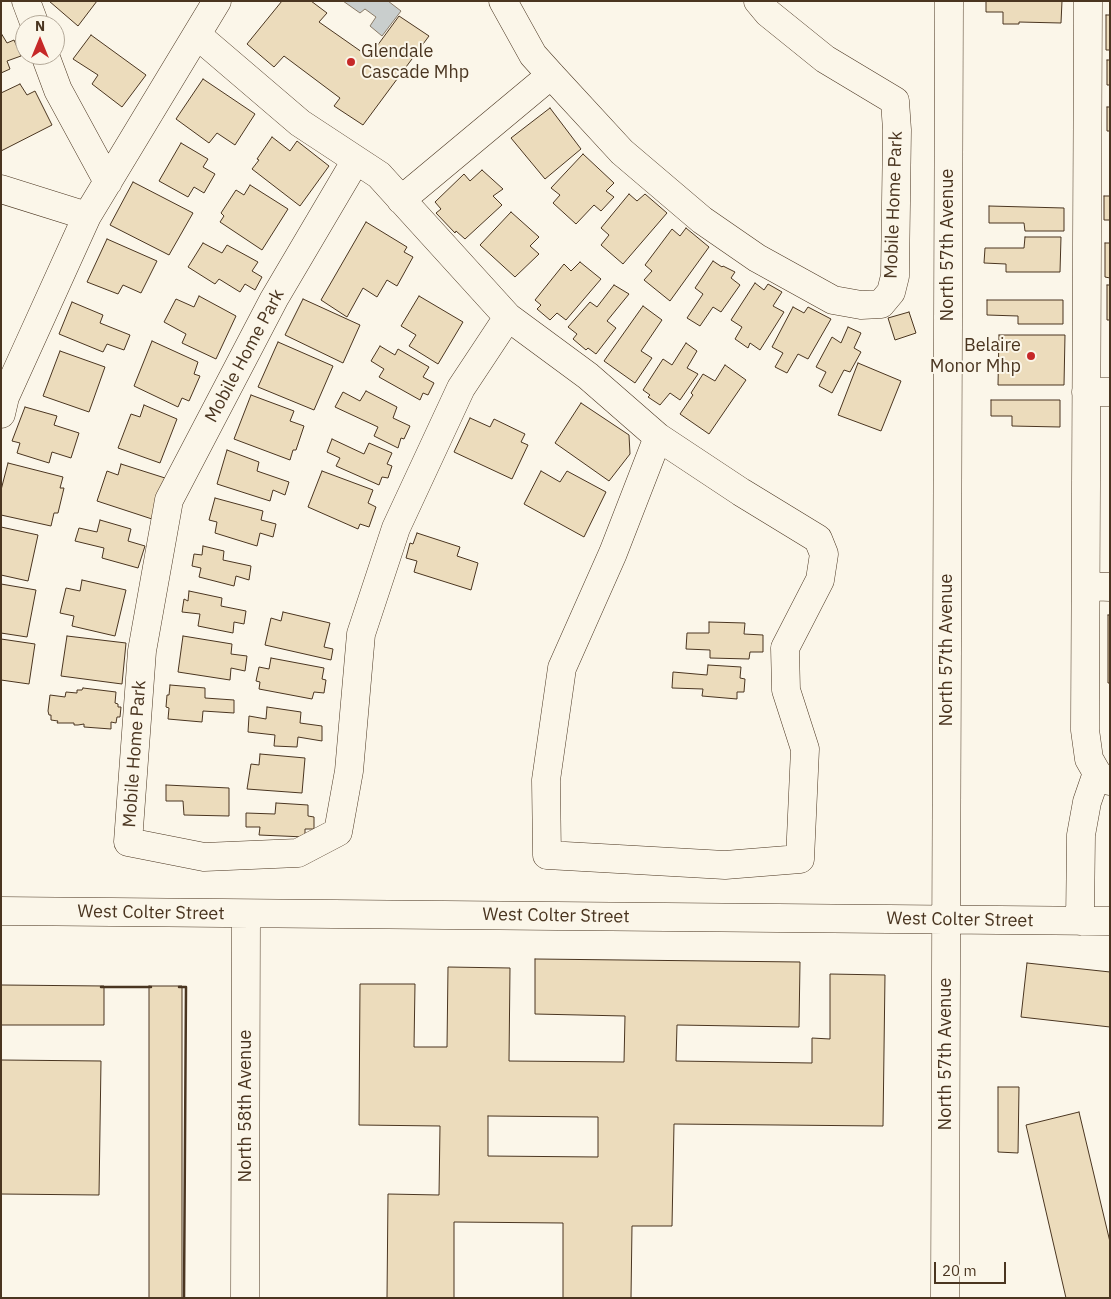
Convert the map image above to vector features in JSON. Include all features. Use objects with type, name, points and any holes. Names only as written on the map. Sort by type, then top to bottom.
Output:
[{"type":"street","points":[[26,1],[31,15]]},
{"type":"street","points":[[3,403],[87,216],[218,1]]},
{"type":"street","name":"Mobile Home Park","points":[[504,2],[533,55],[551,75],[622,152],[702,220],[757,258],[833,300],[861,305],[881,304],[891,292],[895,276],[897,130],[895,101],[825,59],[768,13],[758,1]]},
{"type":"street","name":"North 57th Avenue","points":[[945,1298],[949,1]]},
{"type":"street","points":[[1080,921],[1081,835],[1087,802],[1103,777],[1089,759],[1085,730],[1098,586],[1098,392],[1088,1]]},
{"type":"street","points":[[197,35],[300,123],[379,175],[508,317],[588,376],[658,437],[741,492],[818,539],[824,554],[820,580],[785,648],[786,690],[805,749],[800,859],[725,865],[547,855],[546,780],[562,668],[613,553],[658,437]]},
{"type":"street","points":[[49,65],[58,90],[108,182]]},
{"type":"street","points":[[402,200],[551,75]]},
{"type":"street","name":"Mobile Home Park","points":[[356,160],[274,298],[170,500],[142,651],[128,842],[204,857],[298,853],[338,832],[349,772],[361,634],[390,546],[396,528],[461,388],[508,317]]},
{"type":"street","points":[[1,189],[87,216]]},
{"type":"street","name":"West Colter Street","points":[[1,911],[1110,921]]},
{"type":"street","name":"North 58th Avenue","points":[[245,1298],[246,914]]},
{"type":"shaded area","points":[[343,1],[388,1],[401,11],[382,36],[370,26],[376,17],[365,9],[360,13]]},
{"type":"building","points":[[49,1],[97,1],[78,26]]},
{"type":"building","name":"Glendale Cascade Mhp","points":[[282,1],[311,1],[327,13],[319,22],[369,57],[399,16],[429,36],[363,125],[334,106],[340,98],[284,56],[274,67],[247,44]]},
{"type":"building","points":[[986,1],[1062,1],[1061,23],[1019,22],[1019,24],[1003,24],[1003,12],[986,12]]},
{"type":"building","points":[[1106,15],[1110,15],[1110,50],[1106,50]]},
{"type":"building","points":[[1,33],[7,43],[14,40],[15,58],[7,61],[10,69],[1,73]]},
{"type":"building","points":[[91,35],[146,75],[122,107],[92,84],[98,75],[73,59]]},
{"type":"building","points":[[1107,60],[1110,60],[1110,85],[1107,85]]},
{"type":"building","points":[[203,79],[255,114],[235,145],[217,133],[209,143],[176,119]]},
{"type":"building","points":[[20,84],[27,95],[35,91],[52,125],[1,151],[1,93]]},
{"type":"building","points":[[1107,107],[1110,107],[1110,131],[1107,131]]},
{"type":"building","points":[[550,108],[581,149],[545,179],[511,138]]},
{"type":"building","points":[[272,137],[290,151],[297,141],[329,166],[300,206],[252,169]]},
{"type":"building","points":[[181,143],[208,159],[203,167],[215,174],[204,193],[194,187],[188,197],[159,181]]},
{"type":"building","points":[[583,154],[614,183],[606,191],[614,197],[601,211],[594,205],[576,224],[553,203],[560,195],[551,188]]},
{"type":"building","points":[[482,170],[503,189],[493,196],[502,205],[465,239],[456,231],[455,233],[436,213],[441,209],[435,202],[464,174],[470,181]]},
{"type":"building","points":[[133,182],[193,213],[169,255],[110,225]]},
{"type":"building","points":[[250,185],[288,209],[262,250],[220,222],[224,216],[221,213],[236,190],[244,195]]},
{"type":"building","points":[[629,194],[637,201],[645,194],[667,213],[623,264],[601,245],[609,235],[601,228]]},
{"type":"building","points":[[1104,196],[1110,196],[1110,220],[1104,220]]},
{"type":"building","points":[[989,206],[1064,208],[1064,231],[1025,231],[1024,223],[989,223]]},
{"type":"building","points":[[511,212],[539,237],[530,246],[539,254],[515,277],[480,245]]},
{"type":"building","points":[[366,222],[407,247],[404,252],[413,257],[397,286],[387,280],[377,297],[363,288],[347,317],[321,300]]},
{"type":"building","points":[[686,228],[709,247],[670,301],[644,280],[652,271],[645,265],[672,229],[680,236]]},
{"type":"building","points":[[1025,237],[1061,237],[1060,272],[1006,272],[1006,264],[984,263],[985,248],[1024,248]]},
{"type":"building","points":[[107,239],[157,261],[141,293],[123,285],[118,294],[87,282]]},
{"type":"building","points":[[203,243],[222,253],[227,245],[258,262],[252,271],[262,277],[255,290],[245,284],[240,292],[219,279],[215,284],[188,267]]},
{"type":"building","points":[[1105,243],[1110,243],[1110,278],[1105,277]]},
{"type":"building","points":[[713,261],[735,272],[731,278],[740,285],[721,312],[713,307],[700,326],[687,318],[703,294],[695,288]]},
{"type":"building","points":[[580,262],[601,279],[566,320],[557,313],[550,320],[537,309],[541,305],[535,300],[564,264],[571,271]]},
{"type":"building","points":[[755,283],[764,290],[768,284],[782,292],[773,306],[784,312],[760,350],[750,343],[748,348],[735,339],[742,327],[731,320]]},
{"type":"building","points":[[614,285],[629,294],[607,321],[616,328],[596,354],[588,348],[586,350],[573,339],[577,334],[568,327],[590,302],[597,307]]},
{"type":"building","points":[[1107,285],[1110,285],[1110,320],[1107,320]]},
{"type":"building","points":[[199,296],[236,316],[216,359],[182,343],[186,334],[164,322],[176,299],[194,307]]},
{"type":"building","points":[[419,296],[463,322],[438,364],[409,346],[416,335],[401,326]]},
{"type":"building","points":[[303,299],[360,325],[343,363],[285,335]]},
{"type":"building","name":"Belaire Monor Mhp","points":[[987,300],[1063,300],[1063,324],[1018,324],[1018,316],[987,315]]},
{"type":"building","points":[[72,302],[103,315],[100,323],[130,335],[124,350],[107,344],[103,352],[59,334]]},
{"type":"building","points":[[643,306],[662,320],[641,351],[652,358],[635,383],[604,361]]},
{"type":"building","points":[[793,307],[804,313],[808,307],[831,319],[808,359],[798,354],[787,373],[775,367],[783,353],[772,347]]},
{"type":"building","points":[[909,312],[916,333],[895,340],[888,318]]},
{"type":"building","points":[[848,327],[861,333],[854,348],[861,352],[850,372],[844,370],[832,393],[819,386],[826,372],[816,367],[832,337],[841,343]]},
{"type":"building","name":"Belaire Monor Mhp","points":[[999,335],[1065,335],[1064,385],[998,385]]},
{"type":"building","points":[[152,341],[198,362],[194,374],[200,376],[189,401],[182,398],[178,407],[134,386]]},
{"type":"building","points":[[278,342],[333,366],[314,410],[258,387]]},
{"type":"building","points":[[686,343],[697,351],[687,368],[698,374],[680,400],[670,393],[660,405],[648,397],[650,395],[643,390],[663,359],[672,365]]},
{"type":"building","points":[[380,346],[395,355],[398,349],[429,367],[423,377],[434,383],[428,395],[423,393],[420,400],[379,377],[384,369],[371,361]]},
{"type":"building","points":[[60,351],[105,367],[89,412],[43,396]]},
{"type":"building","points":[[858,363],[901,381],[881,431],[838,415]]},
{"type":"building","points":[[725,365],[746,380],[709,434],[680,414],[693,395],[691,393],[703,374],[715,381]]},
{"type":"building","points":[[366,391],[397,407],[393,418],[410,426],[404,439],[401,438],[398,448],[374,436],[378,427],[335,407],[343,392],[360,401]]},
{"type":"building","points":[[251,395],[294,411],[290,421],[304,426],[296,450],[293,450],[290,460],[234,439]]},
{"type":"building","name":"Belaire Monor Mhp","points":[[991,400],[1060,400],[1060,427],[1012,426],[1012,416],[991,416]]},
{"type":"building","points":[[581,403],[629,435],[630,454],[609,481],[555,443]]},
{"type":"building","points":[[144,405],[177,419],[160,463],[118,448],[131,414],[140,417]]},
{"type":"building","points":[[25,407],[57,416],[54,425],[79,433],[71,458],[52,452],[49,463],[17,453],[20,443],[12,441]]},
{"type":"building","points":[[470,418],[490,427],[494,419],[525,434],[521,442],[528,445],[512,479],[454,452]]},
{"type":"building","points":[[332,439],[364,454],[369,443],[392,453],[387,464],[392,466],[388,478],[382,477],[379,485],[336,466],[340,458],[327,452]]},
{"type":"building","points":[[227,450],[259,462],[257,471],[289,482],[285,495],[273,490],[270,501],[217,484]]},
{"type":"building","points":[[8,463],[63,477],[60,488],[64,488],[58,513],[54,513],[51,526],[1,515],[1,490]]},
{"type":"building","points":[[121,464],[165,478],[152,519],[97,501],[107,471],[118,475]]},
{"type":"building","points":[[322,471],[373,490],[368,503],[376,507],[369,527],[360,524],[358,529],[308,507]]},
{"type":"building","points":[[541,471],[560,482],[567,471],[606,492],[584,537],[524,504]]},
{"type":"building","points":[[215,498],[263,511],[261,520],[276,524],[273,537],[260,533],[257,546],[215,533],[217,522],[209,520]]},
{"type":"building","points":[[100,520],[131,529],[128,541],[145,546],[138,568],[102,558],[104,548],[75,541],[79,528],[97,532]]},
{"type":"building","points":[[1,527],[38,535],[28,581],[1,575]]},
{"type":"building","points":[[417,533],[460,547],[457,556],[478,563],[471,590],[414,572],[417,561],[406,558],[410,543],[413,544]]},
{"type":"building","points":[[203,546],[224,551],[223,560],[251,566],[249,580],[236,576],[234,586],[199,577],[201,568],[192,566],[194,554],[202,555]]},
{"type":"building","points":[[82,580],[126,590],[115,636],[72,626],[74,616],[60,613],[66,588],[80,591]]},
{"type":"building","points":[[1,584],[36,590],[27,637],[1,633]]},
{"type":"building","points":[[189,591],[222,598],[221,606],[246,611],[244,624],[234,622],[233,633],[198,626],[200,614],[182,612],[184,599],[188,601]]},
{"type":"building","points":[[283,612],[330,623],[324,647],[333,649],[331,660],[265,645],[271,618],[281,621]]},
{"type":"building","points":[[1108,615],[1110,615],[1110,683],[1108,683]]},
{"type":"building","points":[[709,622],[745,623],[744,634],[763,635],[763,652],[750,652],[749,659],[710,658],[710,650],[686,649],[687,633],[709,633]]},
{"type":"building","points":[[67,636],[126,643],[122,684],[61,676]]},
{"type":"building","points":[[183,636],[232,644],[231,654],[247,656],[245,671],[231,668],[230,680],[178,672]]},
{"type":"building","points":[[1,639],[35,644],[29,684],[1,680]]},
{"type":"building","points":[[271,658],[324,668],[322,679],[326,680],[324,693],[314,692],[312,699],[259,689],[260,682],[256,681],[259,667],[269,669]]},
{"type":"building","points":[[708,665],[741,667],[740,678],[745,679],[744,692],[737,692],[737,699],[702,696],[703,689],[672,688],[673,672],[707,675]]},
{"type":"building","points":[[170,685],[205,688],[205,698],[234,700],[234,713],[203,711],[202,722],[168,719],[169,708],[166,707]]},
{"type":"building","points":[[83,688],[116,692],[115,703],[118,704],[118,707],[121,707],[120,717],[117,717],[116,723],[111,722],[111,729],[84,727],[84,724],[57,723],[58,721],[51,720],[51,715],[49,715],[48,711],[50,695],[65,697],[66,692],[77,693],[77,690],[82,690]]},
{"type":"building","points":[[267,707],[301,712],[300,723],[322,726],[322,741],[298,737],[297,747],[274,746],[275,735],[248,732],[249,716],[266,719]]},
{"type":"building","points":[[260,754],[305,758],[302,793],[247,789],[251,764],[259,765]]},
{"type":"building","points":[[166,785],[229,788],[229,816],[184,815],[183,801],[166,801]]},
{"type":"building","points":[[276,803],[308,805],[308,816],[314,817],[314,829],[305,829],[305,837],[259,835],[260,827],[246,827],[246,813],[275,814]]},
{"type":"building","points":[[535,959],[800,962],[799,1027],[677,1025],[676,1061],[812,1063],[812,1038],[830,1039],[830,974],[885,975],[883,1126],[674,1124],[672,1226],[632,1226],[631,1298],[563,1298],[563,1223],[454,1222],[454,1298],[387,1298],[388,1194],[439,1195],[440,1126],[359,1125],[360,984],[415,984],[414,1047],[447,1047],[448,967],[510,968],[509,1061],[624,1062],[625,1016],[535,1014]],"holes":[[[488,1116],[598,1117],[598,1157],[488,1156]]]},
{"type":"building","points":[[1027,963],[1110,972],[1110,1027],[1021,1017]]},
{"type":"building","points":[[1,985],[104,986],[104,1025],[1,1025]]},
{"type":"building","points":[[149,986],[182,986],[182,1298],[149,1298]]},
{"type":"building","points":[[1,1060],[101,1061],[99,1195],[1,1194]]},
{"type":"building","points":[[998,1087],[1019,1087],[1018,1153],[998,1152]]},
{"type":"building","points":[[1079,1112],[1110,1242],[1110,1298],[1066,1298],[1026,1125]]},
{"type":"wall","points":[[101,987],[151,987]]},
{"type":"wall","points":[[179,987],[186,987],[184,1298]]},
{"type":"place","name":"Glendale Cascade Mhp","points":[[351,62]]},
{"type":"place","name":"Belaire Monor Mhp","points":[[1031,356]]}]
